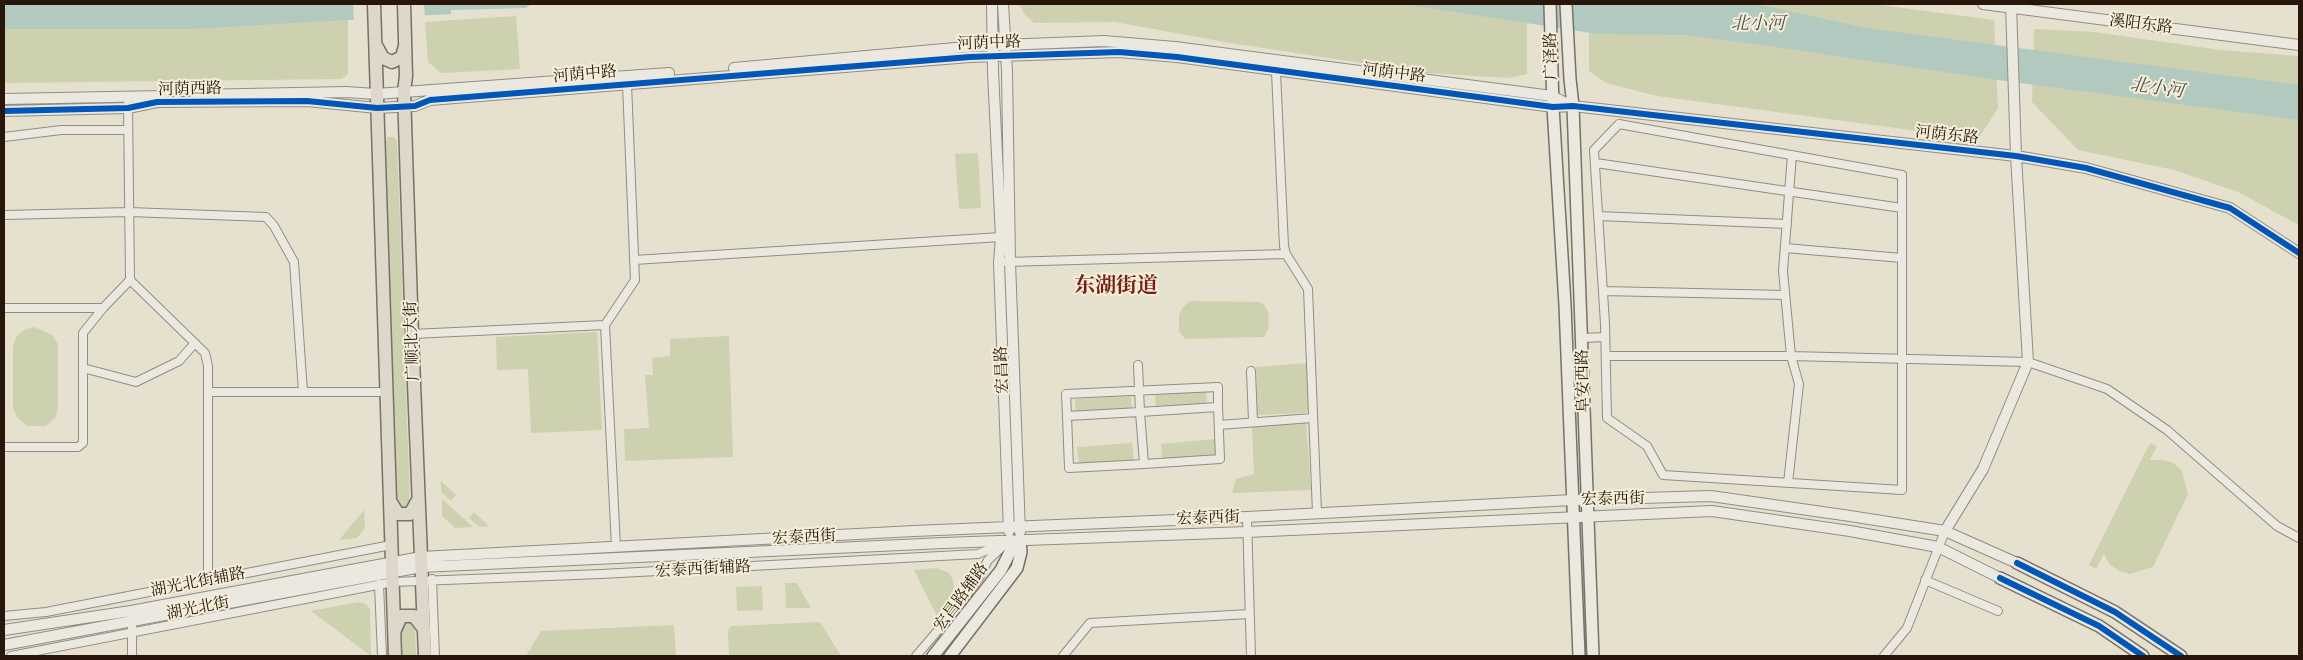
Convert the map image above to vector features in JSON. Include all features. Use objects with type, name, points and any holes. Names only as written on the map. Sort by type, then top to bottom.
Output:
[{"type":"main road","name":"广顺北大街","points":[[374,4],[395,656]]},
{"type":"main road","name":"广顺北大街","points":[[404,4],[406,43],[404,92],[418,500],[421,562],[427,580],[424,629],[425,656]]},
{"type":"main road","name":"广泽路","points":[[1550,4],[1552,102]]},
{"type":"main road","name":"广泽路","points":[[1566,4],[1573,106]]},
{"type":"main road","points":[[376,44],[381,55],[392,62],[402,57],[406,43]]},
{"type":"main road","name":"阜安西路","points":[[1552,102],[1565,315],[1579,656]]},
{"type":"main road","name":"阜安西路","points":[[1573,106],[1586,500],[1594,656]]},
{"type":"main road","points":[[390,501],[398,514],[410,514],[418,500]]},
{"type":"main road","name":"宏昌路","points":[[933,656],[1001,570],[1015,540]]},
{"type":"main road","name":"宏昌路","points":[[950,656],[1017,568],[1021,552],[1015,540]]},
{"type":"main road","points":[[2017,563],[2115,612],[2181,656]]},
{"type":"main road","points":[[2000,578],[2098,626],[2143,656]]},
{"type":"main road","points":[[394,631],[401,616],[414,616],[424,629]]},
{"type":"street","name":"宏昌路","points":[[992,4],[992,57],[1001,237],[999,263],[1015,540]]},
{"type":"street","name":"宏昌路","points":[[1003,4],[1006,57],[1014,527]]},
{"type":"street","name":"溪阳东路","points":[[1983,4],[2011,6],[2299,45]]},
{"type":"street","points":[[1884,656],[1907,628],[1924,580],[1945,531],[1983,469],[2028,362],[2016,156],[2011,6]]},
{"type":"street","name":"河荫中路","points":[[376,94],[719,70],[992,46],[1083,41],[1146,44],[1573,106]]},
{"type":"street","name":"河荫中路","points":[[377,108],[415,106],[430,100],[627,84],[970,57],[1006,57],[1093,51],[1177,57],[1276,72],[1552,102]]},
{"type":"street","points":[[1276,72],[1286,254],[1308,289],[1317,513]]},
{"type":"street","points":[[616,547],[605,325],[635,280],[627,84]]},
{"type":"street","name":"河荫西路","points":[[4,99],[346,92],[376,94]]},
{"type":"street","points":[[4,447],[78,447],[83,443],[83,333],[103,308],[130,280],[128,96]]},
{"type":"street","name":"河荫西路","points":[[4,111],[128,108],[157,102],[306,101],[377,108]]},
{"type":"street","name":"河荫东路","points":[[1573,106],[2016,156],[2086,168],[2230,208],[2299,253]]},
{"type":"street","points":[[1619,124],[1792,155],[1902,175],[1902,490],[1663,475],[1647,446],[1607,418],[1603,291],[1594,150],[1619,124]]},
{"type":"street","points":[[4,136],[61,130],[127,130]]},
{"type":"street","points":[[1788,483],[1799,384],[1791,356],[1783,271],[1792,155]]},
{"type":"street","points":[[1596,163],[1902,208]]},
{"type":"street","points":[[4,215],[130,212],[266,217],[274,226],[294,262],[303,392]]},
{"type":"street","points":[[1598,216],[1786,224]]},
{"type":"street","points":[[634,260],[1001,237]]},
{"type":"street","points":[[1785,248],[1902,258]]},
{"type":"street","points":[[999,263],[1286,254]]},
{"type":"street","points":[[130,280],[205,353],[208,366],[208,580]]},
{"type":"street","points":[[1603,291],[1786,295]]},
{"type":"street","points":[[4,308],[103,308]]},
{"type":"street","points":[[412,334],[605,325]]},
{"type":"street","points":[[1582,338],[1605,337]]},
{"type":"street","points":[[83,368],[136,382],[179,361],[195,343]]},
{"type":"street","points":[[1606,356],[1791,356],[2028,362],[2107,389],[2167,430],[2277,526],[2299,538]]},
{"type":"street","points":[[1138,365],[1144,464]]},
{"type":"street","points":[[1251,371],[1254,421]]},
{"type":"street","points":[[1218,387],[1220,459],[1069,468],[1066,394],[1139,391],[1218,387]]},
{"type":"street","points":[[208,392],[386,392]]},
{"type":"street","points":[[1067,416],[1218,407]]},
{"type":"street","points":[[1219,425],[1312,418]]},
{"type":"street","name":"宏泰西街","points":[[392,572],[421,562],[616,547],[1573,500],[1711,496],[1945,531],[2017,563]]},
{"type":"street","name":"宏泰西街","points":[[421,562],[1247,532],[1712,512],[1850,531],[1938,547],[2000,578]]},
{"type":"street","points":[[1247,517],[1250,656]]},
{"type":"street","name":"宏泰西街辅路","points":[[392,572],[427,580],[601,574],[978,554],[1015,540]]},
{"type":"street","name":"宏昌路辅路","points":[[916,656],[958,607],[980,576],[988,560],[1015,540]]},
{"type":"street","name":"湖光北街辅路","points":[[4,615],[46,612],[391,545]]},
{"type":"street","points":[[11,656],[379,584],[392,572]]},
{"type":"street","name":"湖光北街","points":[[4,645],[132,616],[392,572]]},
{"type":"street","points":[[427,580],[435,656]]},
{"type":"street","points":[[1924,580],[1998,611]]},
{"type":"street","points":[[379,584],[382,656]]},
{"type":"street","points":[[1063,656],[1090,623],[1249,614]]},
{"type":"street","points":[[4,615],[4,629]]},
{"type":"street","points":[[132,616],[132,656]]},
{"type":"street","name":"湖光北街","points":[[4,629],[132,616]]},
{"type":"green space","points":[[4,4],[348,4],[348,74],[341,79],[4,83]]},
{"type":"green space","points":[[1019,4],[1527,4],[1527,74],[1509,78],[1427,73],[1230,43],[1115,22],[1034,23],[1025,15]]},
{"type":"green space","points":[[1589,4],[1873,4],[1994,20],[1998,108],[1978,139],[1657,96],[1606,83],[1589,71]]},
{"type":"green space","points":[[516,16],[520,69],[441,73],[428,62],[425,22]]},
{"type":"green space","points":[[2034,29],[2094,32],[2221,50],[2299,56],[2299,225],[2238,192],[2174,170],[2078,150],[2032,102]]},
{"type":"green space","points":[[388,137],[394,137],[397,141],[410,503],[407,510],[400,510],[397,504],[385,141]]},
{"type":"green space","points":[[978,153],[981,208],[959,209],[955,154]]},
{"type":"green space","points":[[1190,301],[1259,302],[1268,311],[1268,329],[1264,337],[1185,339],[1179,331],[1179,316],[1182,308]]},
{"type":"green space","points":[[34,327],[52,335],[58,344],[58,408],[55,418],[46,426],[27,426],[17,417],[13,408],[13,346],[16,337],[24,330]]},
{"type":"green space","points":[[597,332],[602,430],[531,433],[528,369],[497,370],[496,337]]},
{"type":"green space","points":[[729,336],[733,457],[625,461],[624,429],[649,428],[645,375],[653,375],[652,358],[670,356],[670,339]]},
{"type":"green space","points":[[1308,363],[1309,409],[1305,413],[1257,415],[1256,367]]},
{"type":"green space","points":[[1206,391],[1207,405],[1156,408],[1155,394]]},
{"type":"green space","points":[[1131,396],[1132,410],[1076,414],[1075,399]]},
{"type":"green space","points":[[1306,423],[1311,490],[1232,493],[1236,479],[1254,474],[1252,427]]},
{"type":"green space","points":[[1215,439],[1217,457],[1162,461],[1161,444]]},
{"type":"green space","points":[[1132,443],[1134,460],[1079,465],[1077,447]]},
{"type":"green space","points":[[2150,443],[2157,446],[2150,460],[2164,460],[2174,463],[2182,471],[2188,494],[2153,567],[2130,574],[2119,571],[2109,564],[2104,554],[2096,569],[2089,565]]},
{"type":"green space","points":[[441,481],[456,495],[451,501],[441,492]]},
{"type":"green space","points":[[442,499],[473,527],[455,528],[442,516]]},
{"type":"green space","points":[[364,510],[365,528],[357,538],[339,540]]},
{"type":"green space","points":[[474,512],[489,526],[479,527],[469,518]]},
{"type":"green space","points":[[937,568],[949,573],[953,580],[954,591],[937,616],[914,570]]},
{"type":"green space","points":[[785,583],[797,583],[811,608],[786,608]]},
{"type":"green space","points":[[762,586],[763,610],[737,611],[736,587]]},
{"type":"green space","points":[[358,602],[366,604],[370,609],[371,656],[311,611]]},
{"type":"green space","points":[[407,618],[415,624],[416,656],[402,656],[401,625]]},
{"type":"green space","points":[[820,622],[841,656],[729,656],[728,633],[729,628],[732,626]]},
{"type":"green space","points":[[674,625],[676,656],[526,656],[541,631]]},
{"type":"water","points":[[531,4],[526,8],[451,10],[451,14],[189,29],[4,29],[4,5]]},
{"type":"water","name":"北小河","points":[[1404,4],[1756,4],[1867,28],[2299,85],[2299,120],[1991,79],[1686,35],[1597,34]]},
{"type":"pier","points":[[353,4],[424,4],[425,18],[354,23]]},
{"type":"cycle path","points":[[4,111],[128,108],[157,102],[307,101],[377,108],[415,106],[430,100],[970,57],[1119,52],[1177,57],[1553,107],[1573,106],[2016,156],[2086,168],[2230,208],[2299,253]]},
{"type":"cycle path","points":[[2017,563],[2115,612],[2181,656]]},
{"type":"cycle path","points":[[2000,578],[2099,626],[2143,656]]},
{"type":"district","name":"东湖街道","points":[[1116,286]]}]
